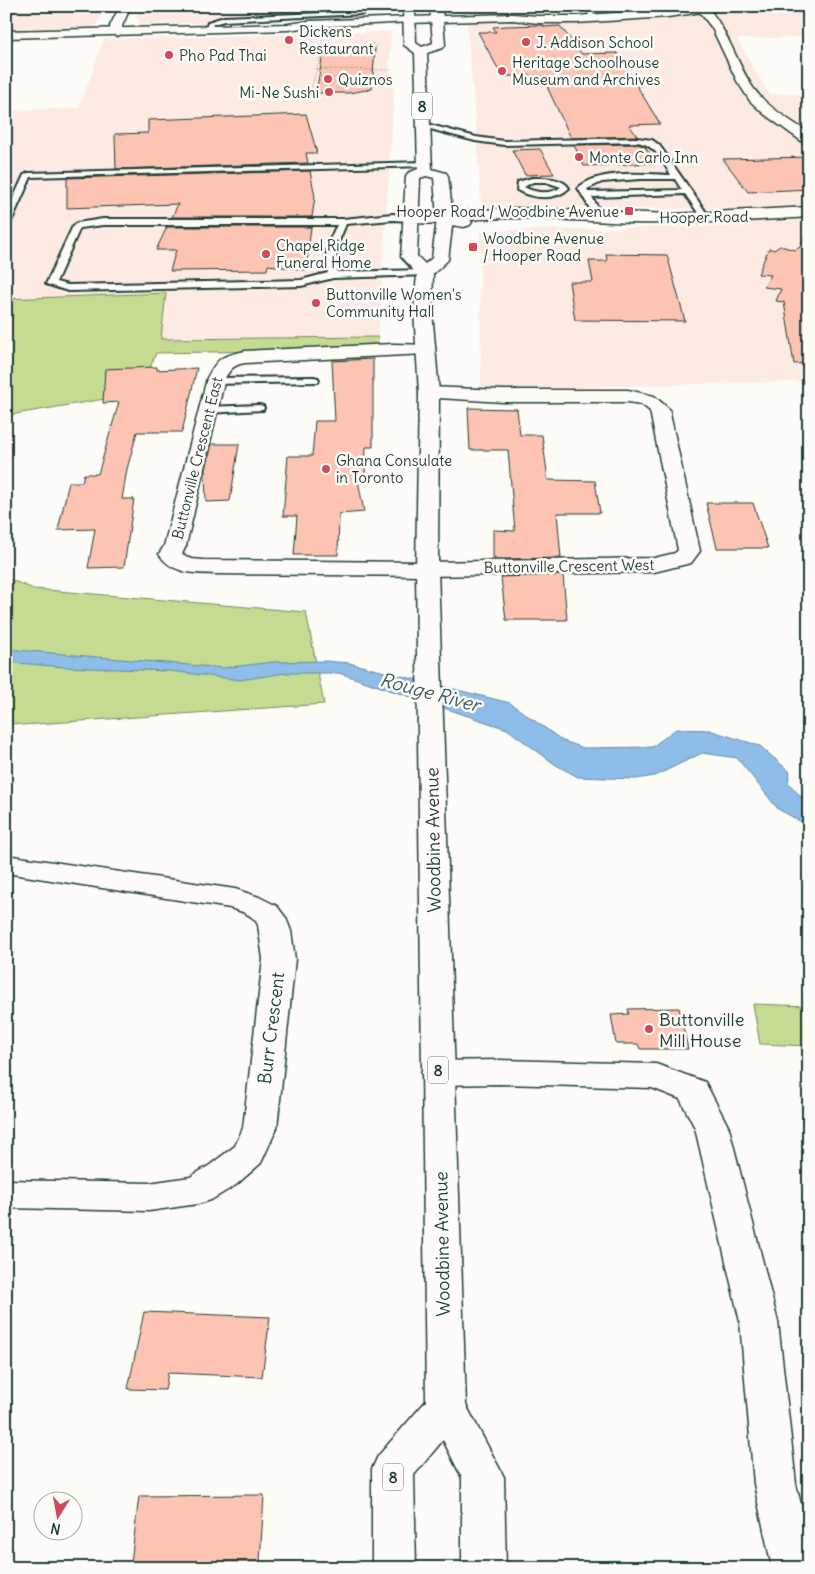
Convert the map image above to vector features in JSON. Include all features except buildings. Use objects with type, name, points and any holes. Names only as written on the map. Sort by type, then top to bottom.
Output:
[{"type":"street","points":[[118,33],[116,26],[126,6]]},
{"type":"street","points":[[409,6],[410,45],[422,51],[439,45],[436,6]]},
{"type":"street","points":[[6,35],[118,33],[212,25],[226,29],[310,28],[437,21],[517,22],[530,19],[593,18],[704,10],[723,6]]},
{"type":"street","points":[[704,10],[720,34],[750,92],[771,113],[809,140]]},
{"type":"street","name":"8","points":[[422,51],[424,167]]},
{"type":"street","points":[[424,167],[441,176],[445,219],[440,260],[425,273],[409,257],[413,176],[424,167]]},
{"type":"street","name":"Hooper Road","points":[[411,218],[445,219],[470,223],[558,224],[600,217],[706,218],[809,212]]},
{"type":"street","name":"Woodbine Avenue","points":[[425,273],[423,311],[429,393],[427,569],[446,1406],[483,1477],[484,1568]]},
{"type":"street","name":"Buttonville Crescent East","points":[[426,349],[245,357],[230,360],[223,365],[219,370],[208,410],[175,546],[170,554],[174,560],[183,565],[427,569]]},
{"type":"street","name":"Buttonville Crescent West","points":[[427,569],[654,565],[683,558],[689,551],[659,408],[647,400],[628,396],[503,396],[429,393]]},
{"type":"street","name":"Burr Crescent","points":[[6,864],[235,899],[262,910],[269,918],[278,936],[279,959],[260,1128],[249,1154],[223,1175],[198,1190],[149,1197],[6,1194]]},
{"type":"street","points":[[438,1073],[499,1072],[656,1076],[693,1090],[712,1128],[758,1322],[775,1484],[794,1568]]},
{"type":"street","name":"8","points":[[394,1568],[393,1468],[446,1406]]},
{"type":"lane","points":[[212,25],[236,18],[347,14],[362,12],[371,6]]},
{"type":"lane","points":[[588,6],[593,18]]},
{"type":"lane","points":[[237,14],[240,7]]},
{"type":"lane","points":[[299,13],[322,11],[306,8]]},
{"type":"lane","points":[[422,124],[475,138],[504,143],[616,140],[649,142],[656,147],[706,218]]},
{"type":"lane","points":[[6,224],[28,175],[424,167]]},
{"type":"lane","points":[[600,217],[582,188],[587,184],[598,180],[676,177]]},
{"type":"lane","points":[[564,190],[585,193],[686,192]]},
{"type":"lane","points":[[411,218],[392,217],[343,222],[103,222],[77,226],[51,284],[68,288],[301,283],[333,276],[425,273]]},
{"type":"lane","points":[[333,276],[328,258],[333,239],[343,222]]},
{"type":"lane","points":[[216,381],[314,380]]},
{"type":"lane","points":[[208,410],[259,408]]},
{"type":"path","points":[[310,93],[322,44],[327,42]]},
{"type":"path","points":[[315,70],[391,70]]},
{"type":"shaded area","points":[[6,6],[108,6],[95,28],[6,30]]},
{"type":"shaded area","points":[[141,6],[389,6],[387,14],[376,17],[138,25],[139,20],[135,18]]},
{"type":"shaded area","points":[[465,6],[809,6],[809,37],[737,39],[769,94],[809,94],[809,381],[481,390],[480,231],[725,226],[713,209],[481,207]]},
{"type":"shaded area","points":[[391,31],[389,79],[394,87],[394,97],[377,349],[156,353],[6,362],[6,110],[79,108],[104,39]]},
{"type":"green space","points":[[166,293],[161,339],[378,337],[377,349],[156,353],[140,393],[10,415],[6,420],[6,299]]},
{"type":"green space","points":[[6,578],[34,589],[306,612],[324,704],[22,725],[6,722]]},
{"type":"green space","points":[[753,1004],[809,1006],[809,1046],[760,1044]]},
{"type":"water","name":"Rouge River","points":[[6,649],[223,668],[273,662],[325,661],[349,663],[510,703],[563,741],[584,748],[652,747],[676,729],[709,730],[760,746],[790,772],[788,782],[800,796],[809,801],[809,826],[778,809],[737,758],[702,753],[655,776],[636,779],[578,777],[556,765],[507,729],[339,673],[285,673],[240,680],[170,671],[64,667],[6,662]]},
{"type":"place","name":"Dickens Restaurant","points":[[289,40]]},
{"type":"place","name":"J. Addison School","points":[[526,42]]},
{"type":"place","name":"Pho Pad Thai","points":[[169,55]]},
{"type":"place","name":"Heritage Schoolhouse Museum and Archives","points":[[502,71]]},
{"type":"place","name":"Quiznos","points":[[328,79]]},
{"type":"place","name":"Mi-Ne Sushi","points":[[329,92]]},
{"type":"place","name":"Monte Carlo Inn","points":[[579,157]]},
{"type":"place","name":"Hooper Road / Woodbine Avenue","points":[[629,211]]},
{"type":"place","name":"Woodbine Avenue / Hooper Road","points":[[473,247]]},
{"type":"place","name":"Chapel Ridge Funeral Home","points":[[266,254]]},
{"type":"place","name":"Buttonville Women's Community Hall","points":[[316,303]]},
{"type":"place","name":"Ghana Consulate in Toronto","points":[[326,469]]},
{"type":"place","name":"Buttonville Mill House","points":[[649,1029]]}]
